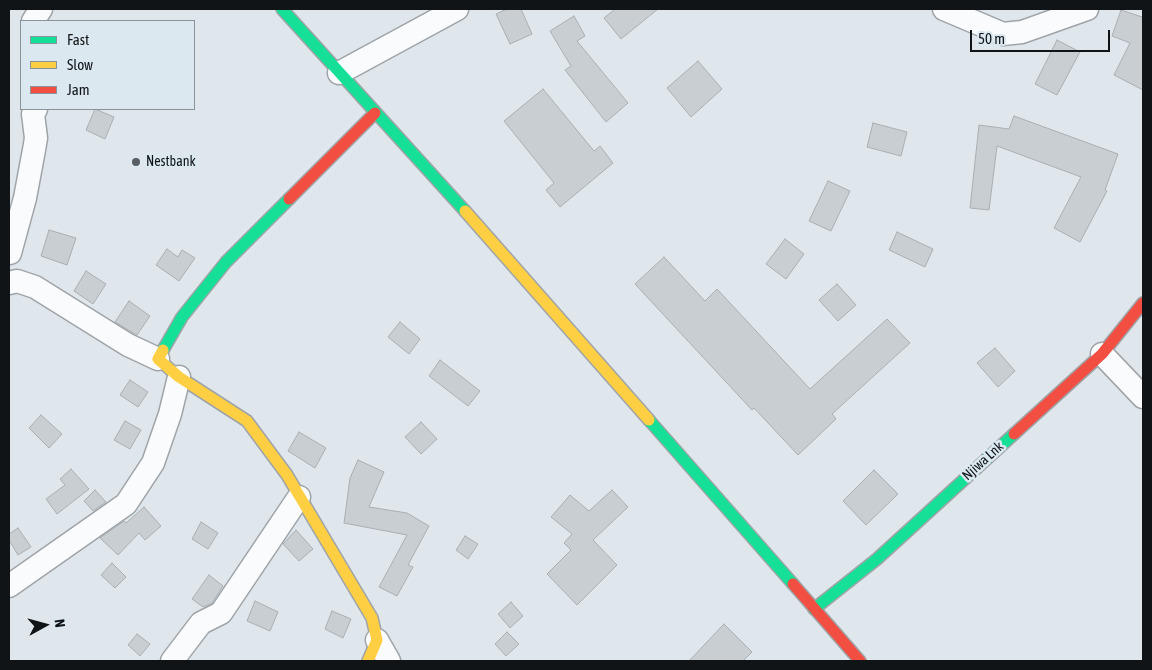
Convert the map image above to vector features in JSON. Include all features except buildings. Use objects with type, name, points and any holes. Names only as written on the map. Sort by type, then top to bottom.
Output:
[{"type":"main road","points":[[282,9],[375,114],[494,243],[860,661]]},
{"type":"main road","points":[[368,661],[377,640],[372,618],[287,475],[247,421],[180,377],[158,359],[182,317],[226,262],[375,114]]},
{"type":"main road","name":"Njiwa Lnk","points":[[814,609],[877,559],[1102,354],[1143,303]]},
{"type":"street","points":[[34,20],[41,9]]},
{"type":"street","points":[[339,73],[457,9]]},
{"type":"street","points":[[944,9],[1003,34],[1022,32],[1087,9]]},
{"type":"street","points":[[35,110],[33,114],[36,138],[34,150],[25,198],[9,253],[15,263],[13,282],[35,287],[120,340],[158,359]]},
{"type":"street","points":[[1102,354],[1143,397]]},
{"type":"street","points":[[9,586],[126,504],[153,463],[180,377]]},
{"type":"street","points":[[172,661],[201,624],[221,613],[300,497]]},
{"type":"street","points":[[377,640],[389,661]]},
{"type":"traffic: fast","points":[[282,9],[465,211]]},
{"type":"traffic: fast","points":[[163,350],[182,317],[226,262],[289,199]]},
{"type":"traffic: fast","points":[[649,420],[793,584]]},
{"type":"traffic: fast","points":[[814,609],[877,559],[1014,434]]},
{"type":"traffic: slow","points":[[465,211],[649,420]]},
{"type":"traffic: slow","points":[[163,350],[158,359],[179,377],[247,421],[287,475],[372,618],[377,640],[368,661]]},
{"type":"traffic: jam","points":[[289,199],[375,113]]},
{"type":"traffic: jam","points":[[1014,434],[1102,354],[1143,303]]},
{"type":"traffic: jam","points":[[793,584],[860,661]]},
{"type":"place","name":"Nestbank","points":[[136,162]]}]
